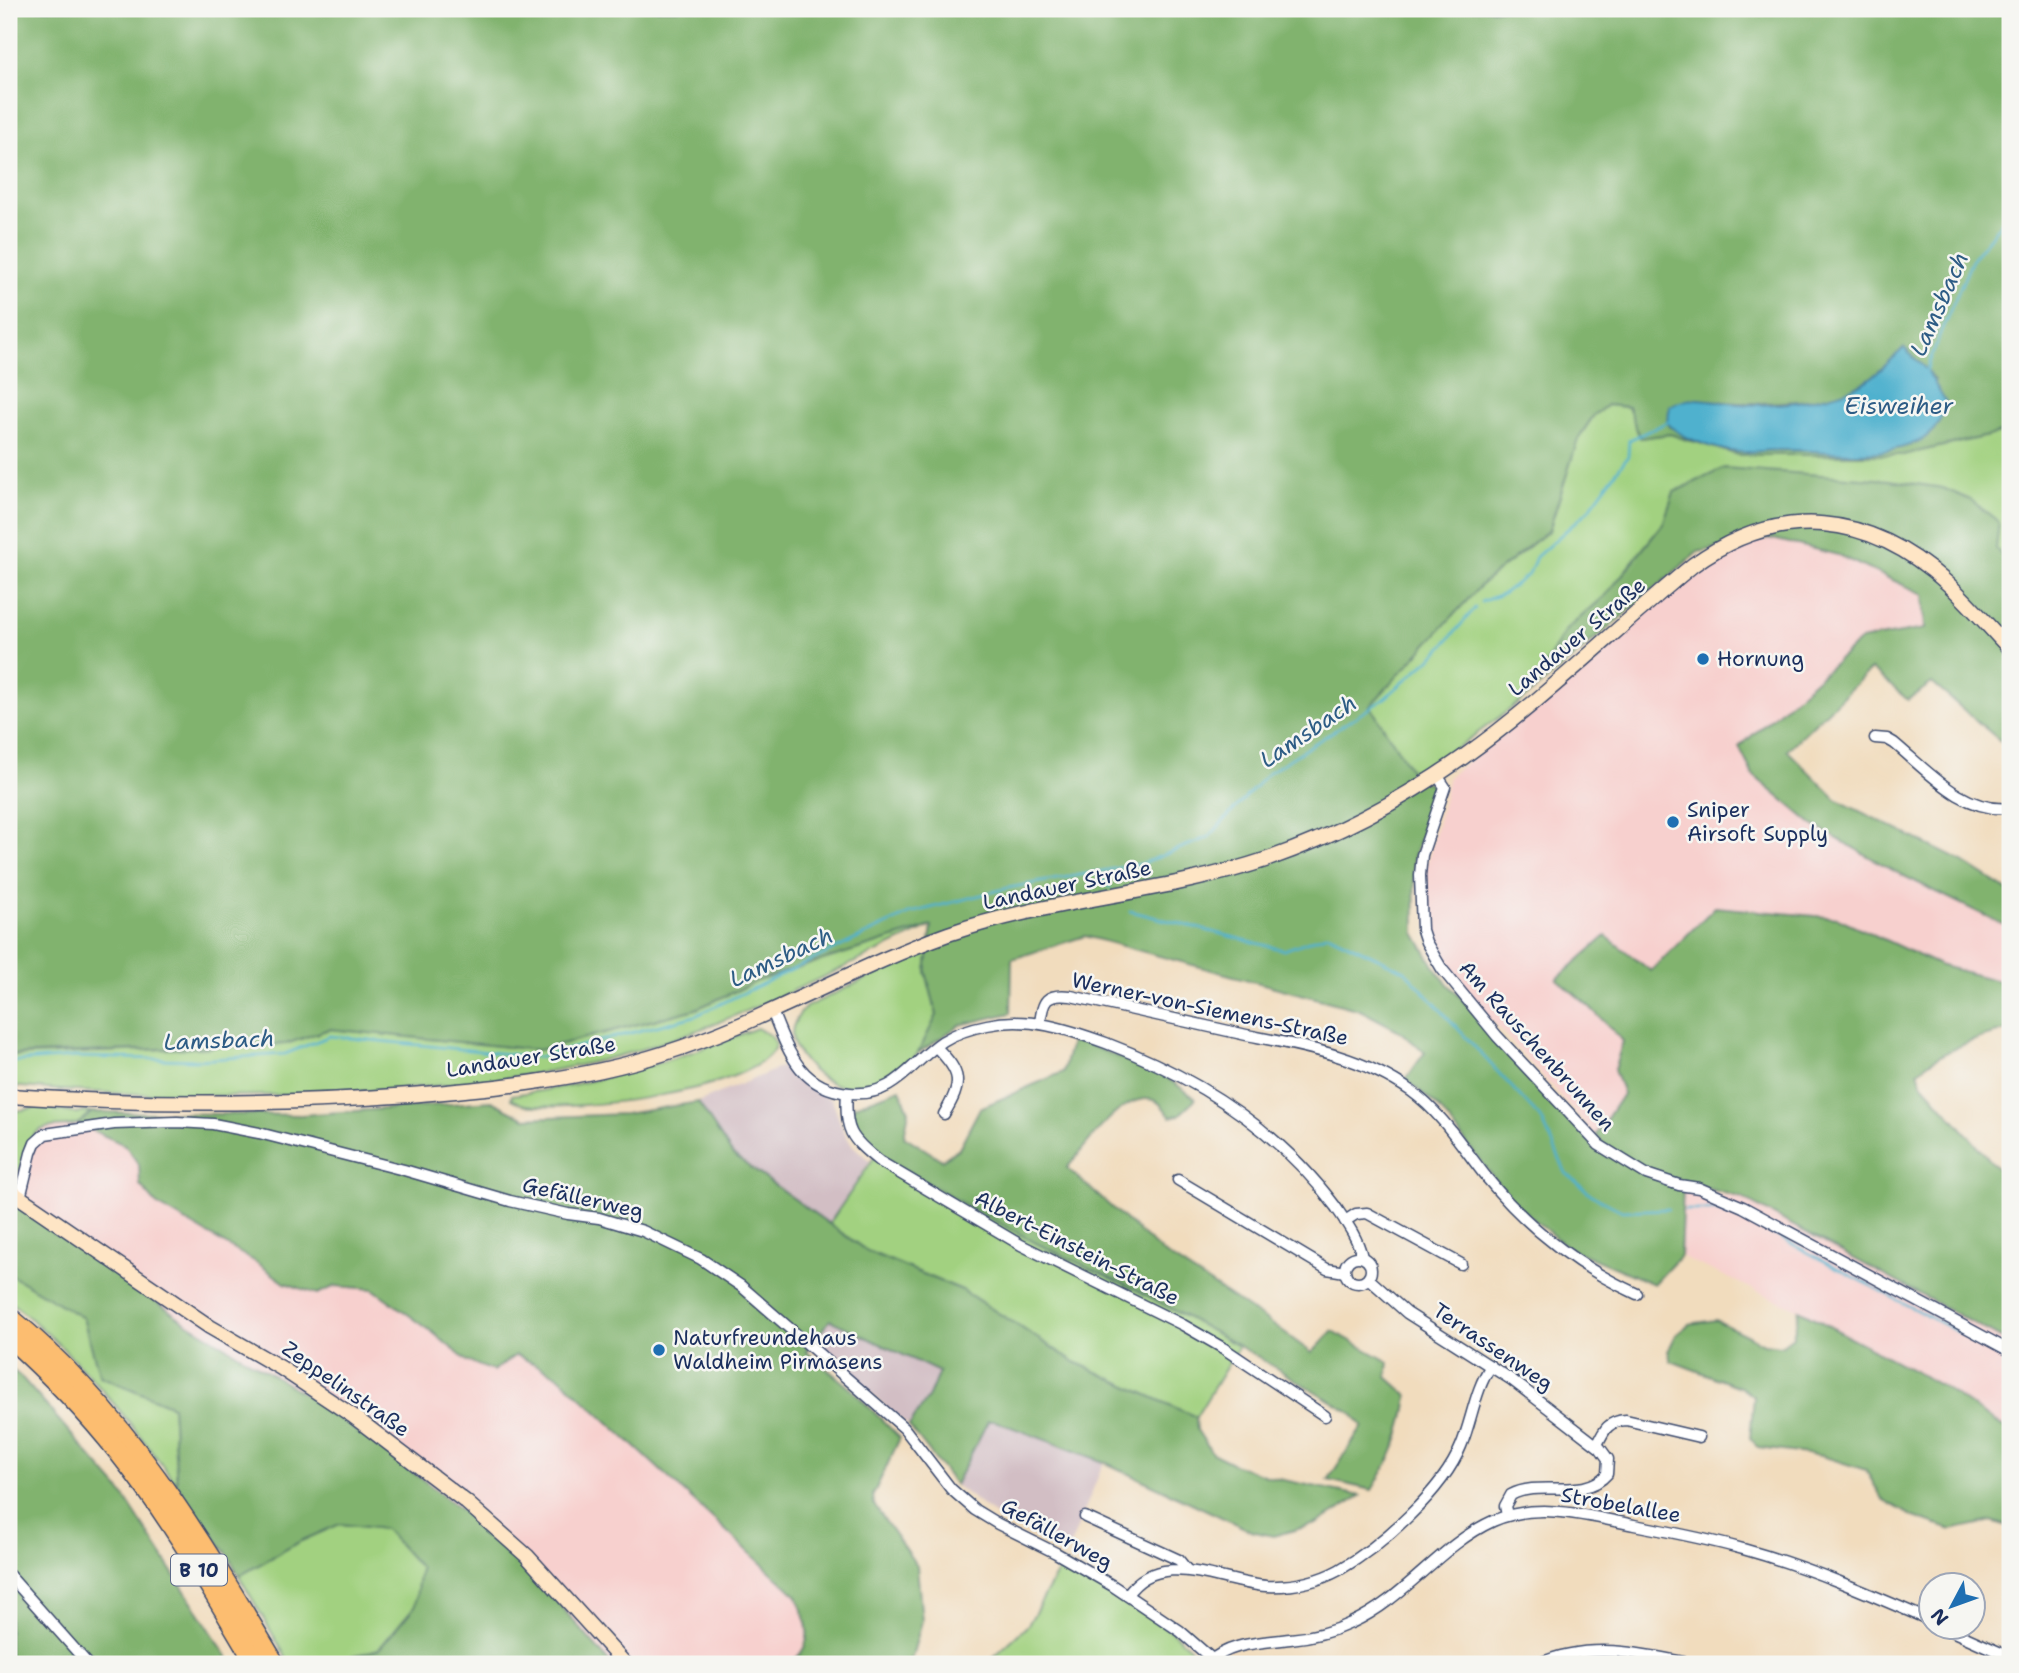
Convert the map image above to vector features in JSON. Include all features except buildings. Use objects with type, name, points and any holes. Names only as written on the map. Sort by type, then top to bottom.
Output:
[{"type":"highway","name":"B 10","points":[[9,1317],[78,1381],[150,1468],[201,1541],[275,1664]]},
{"type":"highway","name":"B 10","points":[[9,1337],[67,1392],[132,1469],[186,1548],[256,1664]]},
{"type":"main road","name":"Landauer Straße","points":[[9,1096],[104,1102],[247,1103],[496,1088],[581,1075],[621,1066],[697,1042],[917,946],[977,925],[1195,879],[1269,858],[1380,810],[1437,775],[1499,730],[1693,565],[1727,543],[1776,526],[1811,522],[1835,525],[1858,530],[1894,544],[1947,583],[2010,649]]},
{"type":"main road","name":"Zeppelinstraße","points":[[14,1194],[211,1327],[281,1368],[353,1416],[467,1502],[527,1556],[625,1664]]},
{"type":"street","points":[[1875,738],[1887,739],[1963,798],[1982,806],[2010,808]]},
{"type":"street","name":"Am Rauschenbrunnen","points":[[1437,775],[1445,787],[1422,855],[1420,875],[1420,911],[1426,943],[1442,969],[1471,1005],[1599,1145],[1647,1174],[1679,1185],[1699,1188],[1743,1207],[2010,1351]]},
{"type":"street","name":"Werner-von-Siemens-Straße","points":[[1040,1023],[1042,1006],[1048,998],[1071,996],[1336,1054],[1380,1072],[1412,1091],[1437,1114],[1504,1198],[1538,1231],[1583,1266],[1637,1294]]},
{"type":"street","points":[[772,1011],[790,1055],[804,1073],[816,1083],[847,1093],[864,1094],[892,1085],[936,1046],[955,1035],[987,1025],[1040,1023],[1090,1037],[1138,1055],[1173,1071],[1214,1095],[1281,1145],[1310,1175],[1345,1221],[1359,1245],[1362,1257]]},
{"type":"street","points":[[936,1046],[954,1069],[958,1080],[956,1092],[944,1114]]},
{"type":"street","name":"Albert-Einstein-Straße","points":[[847,1093],[847,1122],[851,1135],[879,1161],[1021,1245],[1183,1325],[1223,1348],[1325,1416]]},
{"type":"street","name":"Gefällerweg","points":[[14,1194],[35,1143],[46,1134],[114,1124],[213,1124],[380,1163],[510,1201],[599,1218],[643,1231],[701,1259],[741,1286],[904,1428],[951,1489],[975,1510],[1078,1565],[1127,1595],[1180,1631],[1209,1662]]},
{"type":"street","points":[[1178,1180],[1327,1269],[1345,1272],[1352,1282],[1358,1284],[1368,1279],[1372,1269],[1367,1259],[1362,1257],[1348,1262],[1345,1272]]},
{"type":"street","points":[[1345,1221],[1356,1214],[1367,1213],[1461,1264]]},
{"type":"street","name":"Terrassenweg","points":[[1368,1279],[1407,1313],[1491,1366],[1597,1445]]},
{"type":"street","points":[[1127,1595],[1139,1580],[1167,1571],[1186,1570],[1250,1584],[1279,1586],[1323,1577],[1354,1560],[1406,1517],[1443,1480],[1462,1446],[1480,1387],[1491,1366]]},
{"type":"street","points":[[1507,1516],[1507,1500],[1517,1492],[1591,1486],[1598,1483],[1607,1474],[1609,1464],[1597,1445],[1608,1425],[1617,1420],[1699,1437]]},
{"type":"street","name":"Strobelallee","points":[[1209,1662],[1236,1646],[1312,1636],[1353,1622],[1395,1597],[1476,1531],[1507,1516],[1535,1511],[1588,1515],[1715,1542],[1825,1576],[1918,1615]]},
{"type":"street","points":[[1085,1517],[1179,1560],[1186,1570]]},
{"type":"street","points":[[9,1575],[88,1664]]},
{"type":"street","points":[[1976,1642],[2010,1657]]},
{"type":"street","points":[[1538,1664],[1567,1654],[1607,1650],[1693,1664]]},
{"type":"shaded area","points":[[1769,538],[1838,555],[1923,594],[1925,629],[1861,640],[1740,748],[1813,825],[1898,873],[2010,928],[2010,984],[1939,965],[1838,917],[1715,908],[1651,972],[1558,979],[1623,1041],[1614,1070],[1623,1094],[1596,1135],[1464,990],[1437,951],[1428,923],[1426,870],[1449,776],[1490,745],[1692,572],[1739,548]]},
{"type":"shaded area","points":[[784,1066],[810,1088],[832,1100],[851,1144],[870,1161],[829,1224],[733,1155],[698,1102]]},
{"type":"shaded area","points":[[78,1124],[125,1145],[139,1165],[140,1185],[285,1283],[317,1294],[336,1286],[373,1289],[467,1361],[516,1355],[556,1374],[797,1596],[809,1630],[800,1656],[790,1664],[611,1664],[546,1589],[487,1531],[314,1400],[187,1323],[10,1199],[24,1155],[35,1134],[47,1127]]},
{"type":"shaded area","points":[[1683,1190],[1742,1198],[2010,1343],[2010,1432],[1939,1385],[1799,1310],[1680,1256]]},
{"type":"shaded area","points":[[830,1319],[939,1372],[929,1396],[909,1426],[812,1343]]},
{"type":"shaded area","points":[[988,1421],[995,1421],[1104,1462],[1067,1553],[996,1516],[955,1485]]},
{"type":"green space","points":[[9,9],[2010,9],[2010,431],[1903,455],[1738,455],[1670,434],[1640,438],[1628,407],[1607,405],[1594,415],[1578,439],[1549,530],[1483,583],[1370,706],[1416,778],[1437,786],[1414,857],[1415,933],[1438,973],[1586,1135],[1683,1190],[1680,1256],[1654,1284],[1568,1248],[1512,1201],[1438,1107],[1406,1079],[1425,1052],[1398,1030],[1360,1010],[1085,936],[1012,959],[1011,1013],[960,1025],[918,1053],[937,1015],[926,972],[932,926],[762,979],[696,1009],[539,1050],[329,1029],[286,1044],[9,1055]],"holes":[[[1904,348],[1935,380],[1890,450],[1738,452],[1670,427],[1694,400],[1775,403],[1810,400],[1843,392],[1872,377]]]},
{"type":"green space","points":[[1607,405],[1628,407],[1640,438],[1670,434],[1689,441],[1903,455],[2010,431],[2010,565],[1996,549],[1674,492],[1663,524],[1606,595],[1565,631],[1528,696],[1416,778],[1369,706],[1483,583],[1549,531],[1578,439],[1594,415]]},
{"type":"green space","points":[[1724,468],[1890,480],[1943,488],[1971,500],[1999,522],[1996,549],[2010,565],[2010,749],[1932,683],[1908,700],[1871,669],[1787,750],[1837,800],[1963,862],[2010,892],[2010,928],[1898,873],[1813,825],[1753,775],[1739,747],[1861,640],[1925,629],[1923,594],[1838,555],[1769,538],[1698,552],[1528,696],[1565,631],[1606,595],[1663,524],[1674,492]]},
{"type":"green space","points":[[1715,907],[1838,918],[1939,965],[2010,984],[2010,1030],[1962,1045],[1918,1071],[1921,1082],[2004,1176],[2010,1196],[2010,1343],[1742,1198],[1666,1177],[1632,1162],[1603,1144],[1596,1135],[1623,1094],[1614,1070],[1623,1041],[1590,1007],[1557,979],[1606,936],[1651,971]]},
{"type":"green space","points":[[932,926],[795,990],[691,1033],[595,1062],[534,1074],[411,1088],[310,1094],[159,1095],[9,1086],[9,1056],[286,1044],[329,1029],[539,1050],[696,1009],[762,979]]},
{"type":"green space","points":[[929,949],[926,972],[937,1015],[921,1049],[906,1067],[893,1077],[863,1088],[848,1088],[818,1075],[799,1055],[793,1041],[795,1021],[806,1007]]},
{"type":"green space","points":[[757,1028],[771,1036],[776,1044],[763,1061],[737,1075],[702,1086],[662,1095],[581,1105],[525,1105],[511,1099],[512,1095],[575,1084],[636,1069]]},
{"type":"green space","points":[[1072,1038],[1163,1075],[1195,1100],[1179,1115],[1171,1117],[1156,1101],[1144,1099],[1131,1103],[1106,1122],[1067,1168],[1162,1252],[1312,1353],[1333,1331],[1389,1362],[1387,1377],[1408,1396],[1396,1445],[1372,1490],[1328,1480],[1363,1426],[1351,1413],[1239,1346],[1137,1290],[1038,1244],[971,1208],[877,1153],[854,1133],[851,1116],[854,1106],[900,1089],[909,1111],[904,1136],[942,1160],[959,1148],[980,1108],[1063,1072]]},
{"type":"green space","points":[[491,1101],[525,1118],[625,1114],[698,1102],[733,1155],[867,1251],[962,1290],[1075,1362],[1196,1417],[1197,1430],[1212,1453],[1236,1465],[1269,1477],[1361,1496],[1316,1524],[1273,1536],[1251,1531],[1104,1462],[995,1421],[988,1421],[955,1485],[909,1426],[929,1396],[939,1372],[830,1320],[806,1351],[851,1389],[900,1438],[873,1495],[874,1505],[917,1566],[922,1621],[910,1664],[790,1664],[804,1648],[807,1640],[806,1624],[797,1596],[556,1374],[516,1355],[493,1371],[467,1361],[373,1289],[336,1286],[317,1294],[285,1283],[259,1264],[156,1204],[140,1185],[139,1165],[125,1145],[78,1124],[92,1112],[301,1115]]},
{"type":"green space","points":[[42,1107],[73,1113],[92,1112],[79,1123],[45,1128],[35,1134],[27,1146],[18,1173],[10,1183],[9,1112]]},
{"type":"green space","points":[[877,1153],[1038,1244],[1137,1290],[1239,1346],[1196,1417],[1075,1363],[962,1290],[867,1251],[829,1224]]},
{"type":"green space","points":[[9,1198],[187,1323],[314,1400],[426,1482],[487,1531],[546,1589],[611,1664],[344,1664],[350,1657],[379,1649],[415,1606],[420,1568],[385,1529],[340,1524],[301,1541],[239,1576],[228,1555],[177,1485],[172,1406],[100,1376],[83,1318],[9,1274]]},
{"type":"green space","points":[[9,1274],[83,1318],[100,1376],[172,1405],[177,1485],[139,1435],[78,1364],[9,1301]]},
{"type":"green space","points":[[1799,1310],[1940,1385],[2010,1432],[2010,1527],[1992,1521],[1951,1530],[1914,1517],[1882,1499],[1866,1470],[1822,1456],[1759,1448],[1750,1438],[1754,1397],[1740,1387],[1671,1361],[1668,1351],[1676,1335],[1689,1324],[1716,1320],[1764,1344],[1781,1346],[1793,1337]]},
{"type":"green space","points":[[9,1367],[23,1379],[120,1490],[232,1664],[9,1664]]},
{"type":"green space","points":[[339,1524],[385,1529],[421,1569],[415,1606],[379,1649],[350,1657],[344,1664],[290,1664],[239,1576],[301,1541]]},
{"type":"green space","points":[[1063,1563],[1171,1631],[1190,1647],[1195,1659],[1193,1664],[986,1664],[1028,1625]]},
{"type":"water","name":"Eisweiher","points":[[1904,348],[1927,370],[1946,403],[1934,429],[1910,445],[1861,453],[1793,450],[1739,452],[1689,438],[1667,422],[1670,406],[1686,400],[1703,399],[1738,404],[1789,403],[1843,391],[1872,377]]},
{"type":"waterway","name":"Lamsbach","points":[[1926,371],[1973,258],[2010,212]]},
{"type":"waterway","name":"Lamsbach","points":[[1481,602],[1504,593],[1529,574],[1536,557],[1587,512],[1628,456],[1629,440],[1668,422]]},
{"type":"waterway","name":"Lamsbach","points":[[9,1062],[75,1057],[198,1060],[285,1054],[330,1036],[539,1057],[695,1016],[911,913],[1008,888],[1141,864],[1209,837],[1268,773],[1384,699],[1438,652],[1475,608]]},
{"type":"waterway","points":[[1095,873],[1110,887]]},
{"type":"waterway","points":[[1130,911],[1284,950],[1328,934],[1405,971],[1542,1120],[1566,1173],[1593,1196],[1622,1211],[1668,1209]]},
{"type":"waterway","points":[[1685,1210],[1718,1210],[1749,1221],[2010,1360]]},
{"type":"place","name":"Hornung","points":[[1703,659]]},
{"type":"place","name":"Sniper Airsoft Supply","points":[[1673,822]]},
{"type":"place","name":"Naturfreundehaus Waldheim Pirmasens","points":[[659,1350]]}]
